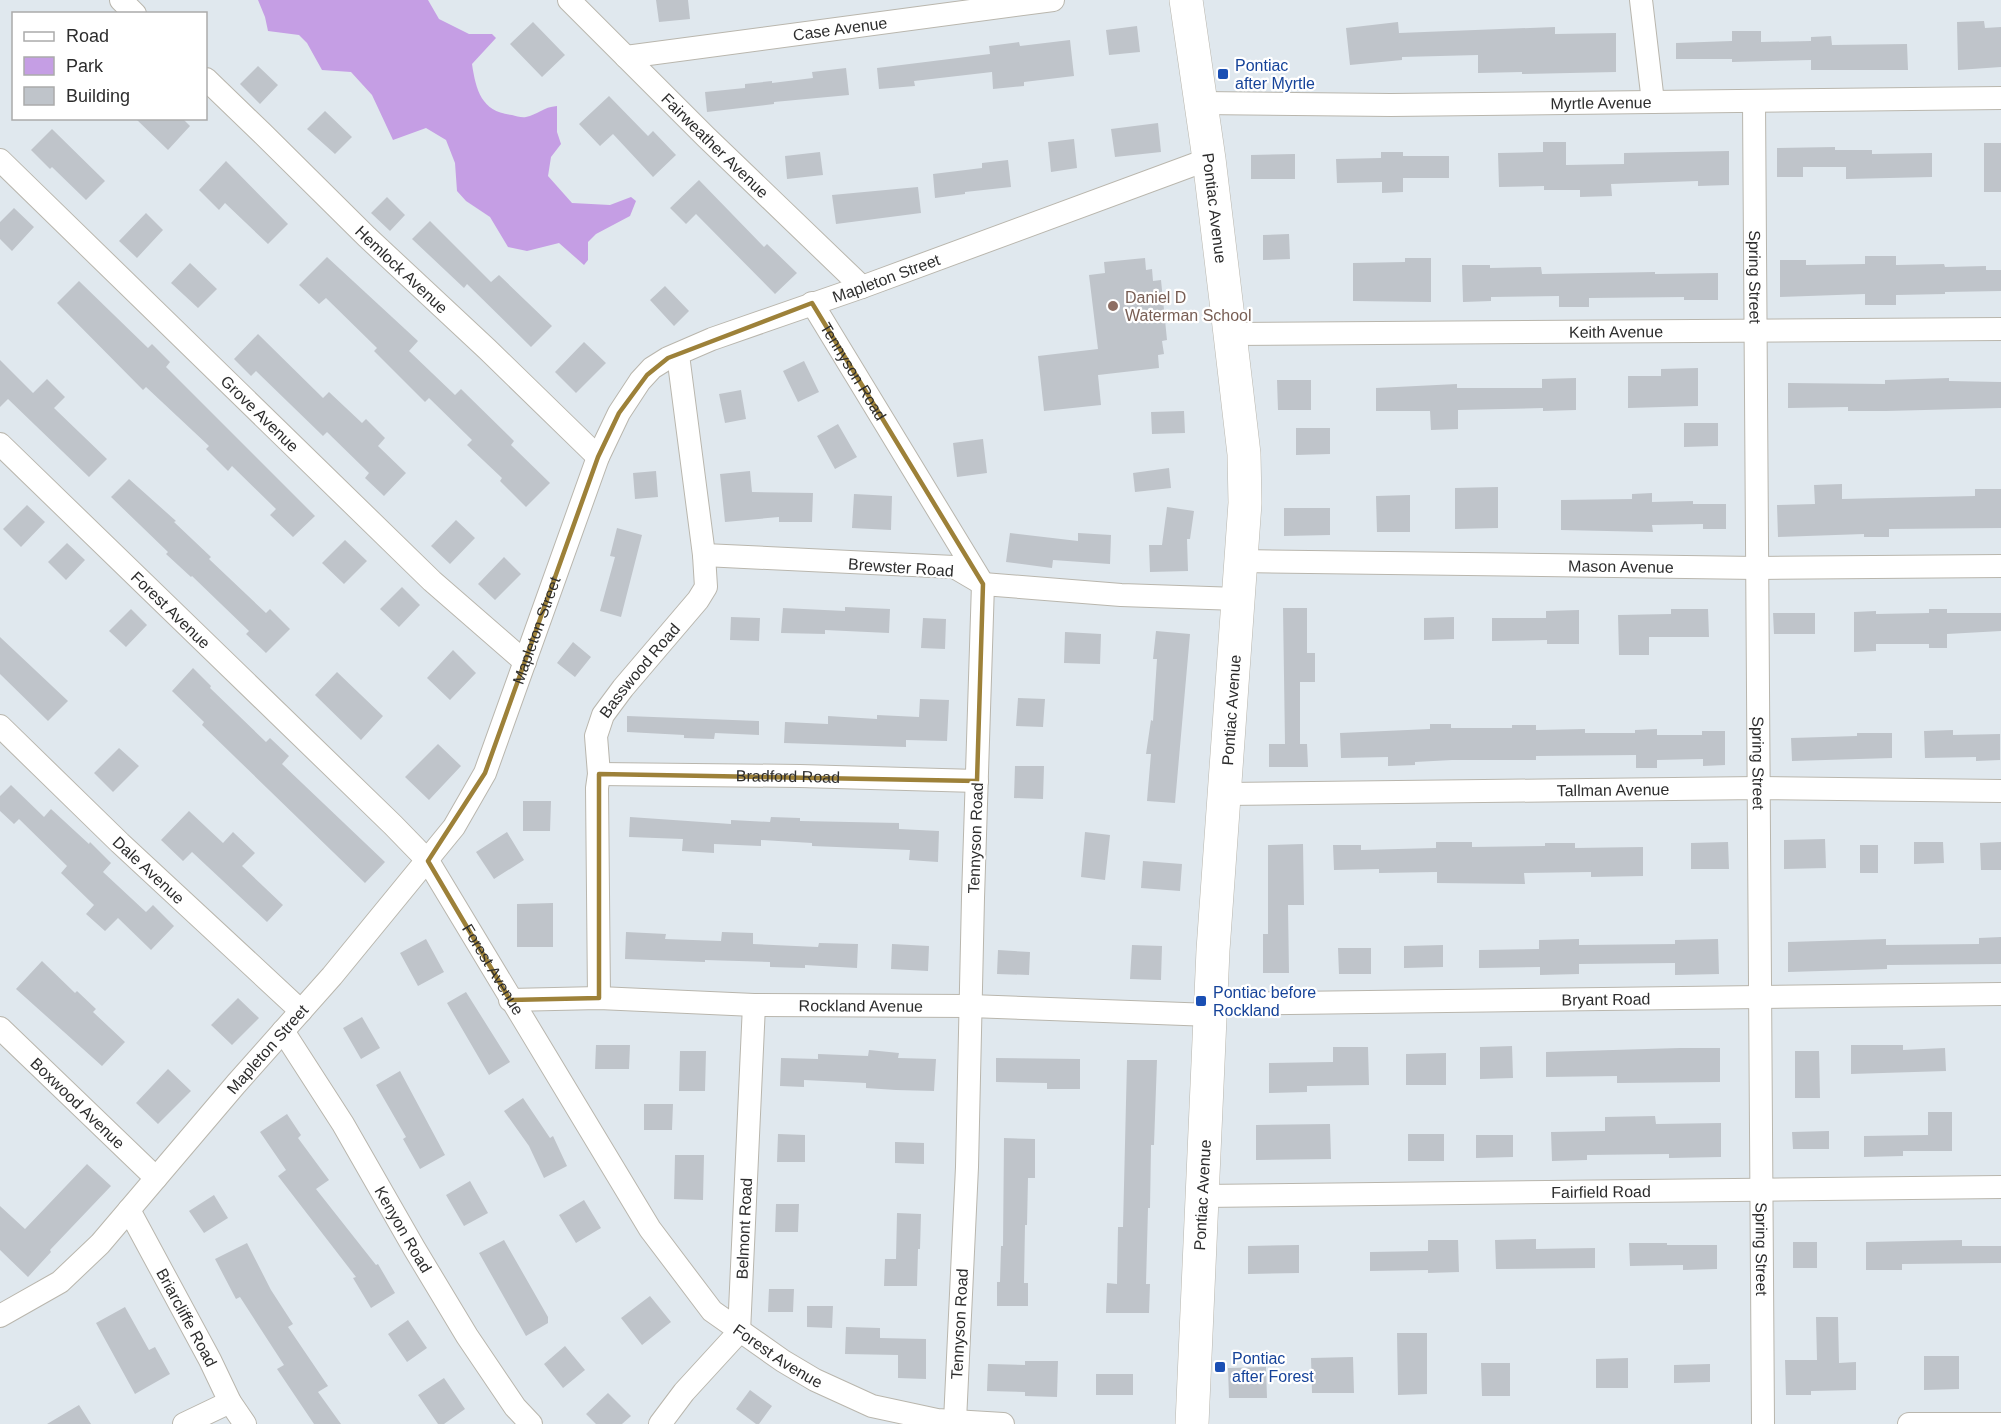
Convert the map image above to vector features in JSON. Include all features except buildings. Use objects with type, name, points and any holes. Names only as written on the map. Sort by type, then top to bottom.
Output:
[{"type":"main road","name":"Pontiac Avenue","points":[[1186,0],[1209,159],[1230,334],[1244,454],[1245,503],[1213,950],[1192,1424]]},
{"type":"street","points":[[121,0],[133,12]]},
{"type":"street","name":"Fairweather Avenue","points":[[569,0],[706,137],[862,287]]},
{"type":"street","name":"Case Avenue","points":[[626,57],[1053,0]]},
{"type":"street","points":[[1641,0],[1653,102]]},
{"type":"street","name":"Hemlock Avenue","points":[[207,81],[598,458]]},
{"type":"street","name":"Myrtle Avenue","points":[[1201,103],[1403,105],[2001,98]]},
{"type":"street","name":"Spring Street","points":[[1754,101],[1762,1424]]},
{"type":"street","name":"Mapleton Street","points":[[1,1313],[66,1277],[100,1244],[332,976],[454,827],[485,773],[598,458],[619,413],[640,381],[652,368],[668,358],[712,339],[862,287],[1209,159]]},
{"type":"street","name":"Grove Avenue","points":[[0,160],[432,581],[525,662]]},
{"type":"street","name":"Tennyson Road","points":[[812,303],[984,584],[967,1167],[955,1421]]},
{"type":"street","name":"Keith Avenue","points":[[1230,334],[2001,329]]},
{"type":"street","name":"Basswood Road","points":[[599,998],[597,800],[599,774],[596,736],[603,715],[698,600],[706,587],[704,555],[678,355]]},
{"type":"street","name":"Forest Avenue","points":[[0,444],[428,861],[650,1229],[712,1311],[739,1332],[815,1380],[873,1406],[918,1420],[1003,1424]]},
{"type":"street","name":"Brewster Road","points":[[704,555],[954,567],[984,584],[1121,595],[1238,599]]},
{"type":"street","name":"Mason Avenue","points":[[1241,561],[1757,568],[2001,566]]},
{"type":"street","name":"Dale Avenue","points":[[0,726],[120,843],[300,1011]]},
{"type":"street","name":"Bradford Road","points":[[599,774],[977,781]]},
{"type":"street","name":"Tallman Avenue","points":[[1225,794],[1758,788],[2001,791]]},
{"type":"street","name":"Bryant Road","points":[[1211,1009],[2001,994]]},
{"type":"street","name":"Rockland Avenue","points":[[510,999],[599,998],[754,1005],[1211,1009]]},
{"type":"street","name":"Belmont Road","points":[[739,1332],[754,1005]]},
{"type":"street","name":"Boxwood Avenue","points":[[0,1028],[156,1178]]},
{"type":"street","name":"Kenyon Road","points":[[283,1031],[343,1125],[467,1336],[515,1407],[531,1424]]},
{"type":"street","name":"Fairfield Road","points":[[1201,1196],[2001,1188]]},
{"type":"street","name":"Briarcliffe Road","points":[[129,1210],[210,1360],[230,1402],[245,1424]]},
{"type":"street","points":[[660,1424],[684,1392],[739,1332]]},
{"type":"street","points":[[184,1424],[230,1402]]},
{"type":"street","points":[[1910,1424],[2001,1424]]},
{"type":"highlighted area","points":[[812,303],[983,584],[977,781],[599,774],[599,998],[510,1000],[428,861],[485,773],[598,457],[619,413],[647,375],[668,358]]},
{"type":"green space","points":[[258,0],[428,0],[439,19],[469,34],[492,34],[496,38],[472,64],[476,83],[487,105],[502,113],[521,117],[557,106],[557,132],[561,144],[551,157],[548,176],[572,203],[610,205],[631,197],[636,201],[630,216],[596,234],[588,242],[588,260],[584,265],[559,243],[527,251],[508,247],[490,217],[466,201],[457,191],[455,163],[446,140],[426,128],[393,140],[372,95],[351,72],[322,70],[307,43],[299,35],[268,31]]},
{"type":"place","name":"Pontiac after Myrtle","points":[[1223,74]]},
{"type":"place","name":"Daniel D Waterman School","points":[[1113,306]]},
{"type":"place","name":"Pontiac before Rockland","points":[[1201,1001]]},
{"type":"place","name":"Pontiac after Forest","points":[[1220,1367]]}]
